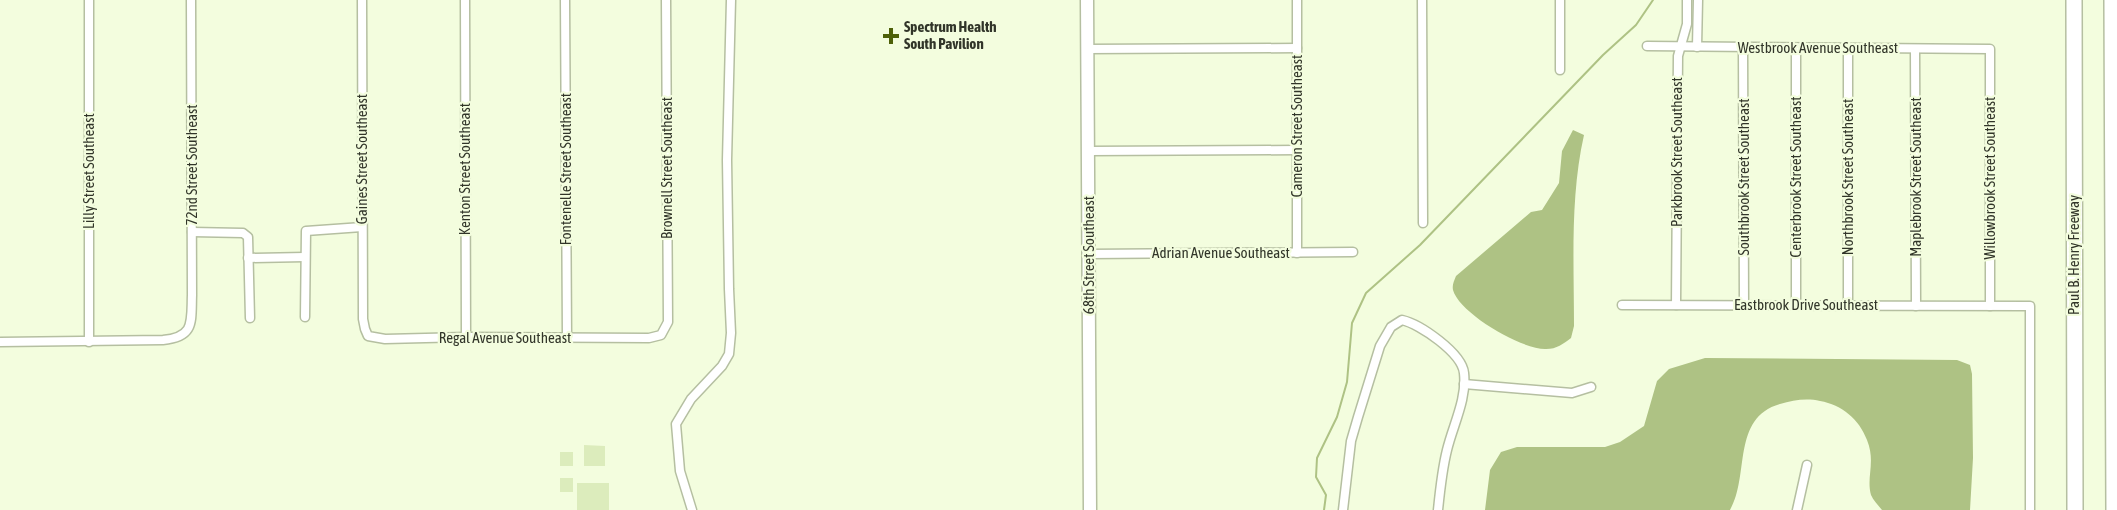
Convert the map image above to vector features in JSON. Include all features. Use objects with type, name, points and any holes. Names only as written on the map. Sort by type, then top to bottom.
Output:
[{"type":"highway","name":"Paul B. Henry Freeway","points":[[2074,0],[2075,510]]},
{"type":"highway","points":[[2112,0],[2114,510]]},
{"type":"main road","name":"68th Street Southeast","points":[[1087,0],[1090,510]]},
{"type":"street","name":"Lilly Street Southeast","points":[[89,0],[89,342]]},
{"type":"street","name":"72nd Street Southeast","points":[[89,342],[176,339],[188,330],[191,321],[191,0]]},
{"type":"street","name":"Gaines Street Southeast","points":[[362,0],[363,319]]},
{"type":"street","name":"Kenton Street Southeast","points":[[465,0],[466,337]]},
{"type":"street","name":"Fontenelle Street Southeast","points":[[565,0],[567,338]]},
{"type":"street","name":"Brownell Street Southeast","points":[[661,335],[668,322],[666,0]]},
{"type":"street","points":[[692,510],[680,471],[676,424],[691,399],[722,366],[729,354],[731,333],[727,160],[731,0]]},
{"type":"street","name":"Cameron Street Southeast","points":[[1297,0],[1297,253]]},
{"type":"street","points":[[1422,0],[1423,223]]},
{"type":"street","points":[[1560,0],[1560,70]]},
{"type":"street","name":"Parkbrook Street Southeast","points":[[1676,305],[1678,56],[1687,24],[1687,0]]},
{"type":"street","points":[[1697,47],[1698,0]]},
{"type":"street","name":"Westbrook Avenue Southeast","points":[[1647,46],[1990,50]]},
{"type":"street","points":[[1087,49],[1297,48]]},
{"type":"street","name":"Southbrook Street Southeast","points":[[1743,48],[1744,305]]},
{"type":"street","name":"Centerbrook Street Southeast","points":[[1796,48],[1796,305]]},
{"type":"street","name":"Northbrook Street Southeast","points":[[1848,49],[1848,306]]},
{"type":"street","name":"Maplebrook Street Southeast","points":[[1916,49],[1916,306]]},
{"type":"street","name":"Willowbrook Street Southeast","points":[[1990,50],[1990,306]]},
{"type":"street","points":[[1089,151],[1297,150]]},
{"type":"street","points":[[305,317],[306,231],[362,227]]},
{"type":"street","points":[[192,232],[243,233],[248,237],[249,318]]},
{"type":"street","name":"Adrian Avenue Southeast","points":[[1089,254],[1353,252]]},
{"type":"street","points":[[248,258],[305,257]]},
{"type":"street","name":"Eastbrook Drive Southeast","points":[[1622,305],[2030,306],[2030,510]]},
{"type":"street","name":"Regal Avenue Southeast","points":[[363,319],[368,336],[375,339],[650,338],[661,335]]},
{"type":"street","points":[[1343,510],[1351,441],[1380,346],[1391,327],[1402,320],[1424,329],[1463,366],[1464,384],[1447,450],[1438,510]]},
{"type":"street","points":[[0,342],[89,342]]},
{"type":"street","points":[[1464,384],[1572,393],[1591,387]]},
{"type":"street","points":[[1797,510],[1807,465]]},
{"type":"shaded area","points":[[1573,130],[1584,135],[1575,206],[1574,326],[1571,338],[1560,346],[1550,349],[1535,348],[1508,337],[1479,319],[1458,299],[1453,285],[1456,276],[1531,212],[1542,210],[1559,183],[1562,151]]},
{"type":"shaded area","points":[[1705,358],[1957,360],[1970,365],[1973,458],[1970,510],[1882,510],[1871,495],[1871,455],[1864,432],[1849,414],[1835,406],[1820,401],[1805,400],[1780,404],[1765,411],[1754,422],[1744,449],[1736,496],[1730,510],[1485,510],[1490,470],[1501,452],[1517,447],[1605,447],[1620,442],[1644,426],[1657,381],[1669,369]]},
{"type":"shaded area","points":[[584,445],[605,446],[605,466],[584,466]]},
{"type":"shaded area","points":[[560,452],[573,452],[573,466],[560,466]]},
{"type":"shaded area","points":[[560,478],[573,478],[573,492],[560,492]]},
{"type":"shaded area","points":[[577,483],[609,483],[609,510],[577,510]]},
{"type":"waterway","points":[[1324,510],[1326,495],[1316,477],[1317,458],[1337,417],[1347,382],[1352,323],[1366,293],[1420,245],[1603,55],[1636,25],[1653,0]]},
{"type":"place","name":"Spectrum Health South Pavilion","points":[[891,36]]}]
